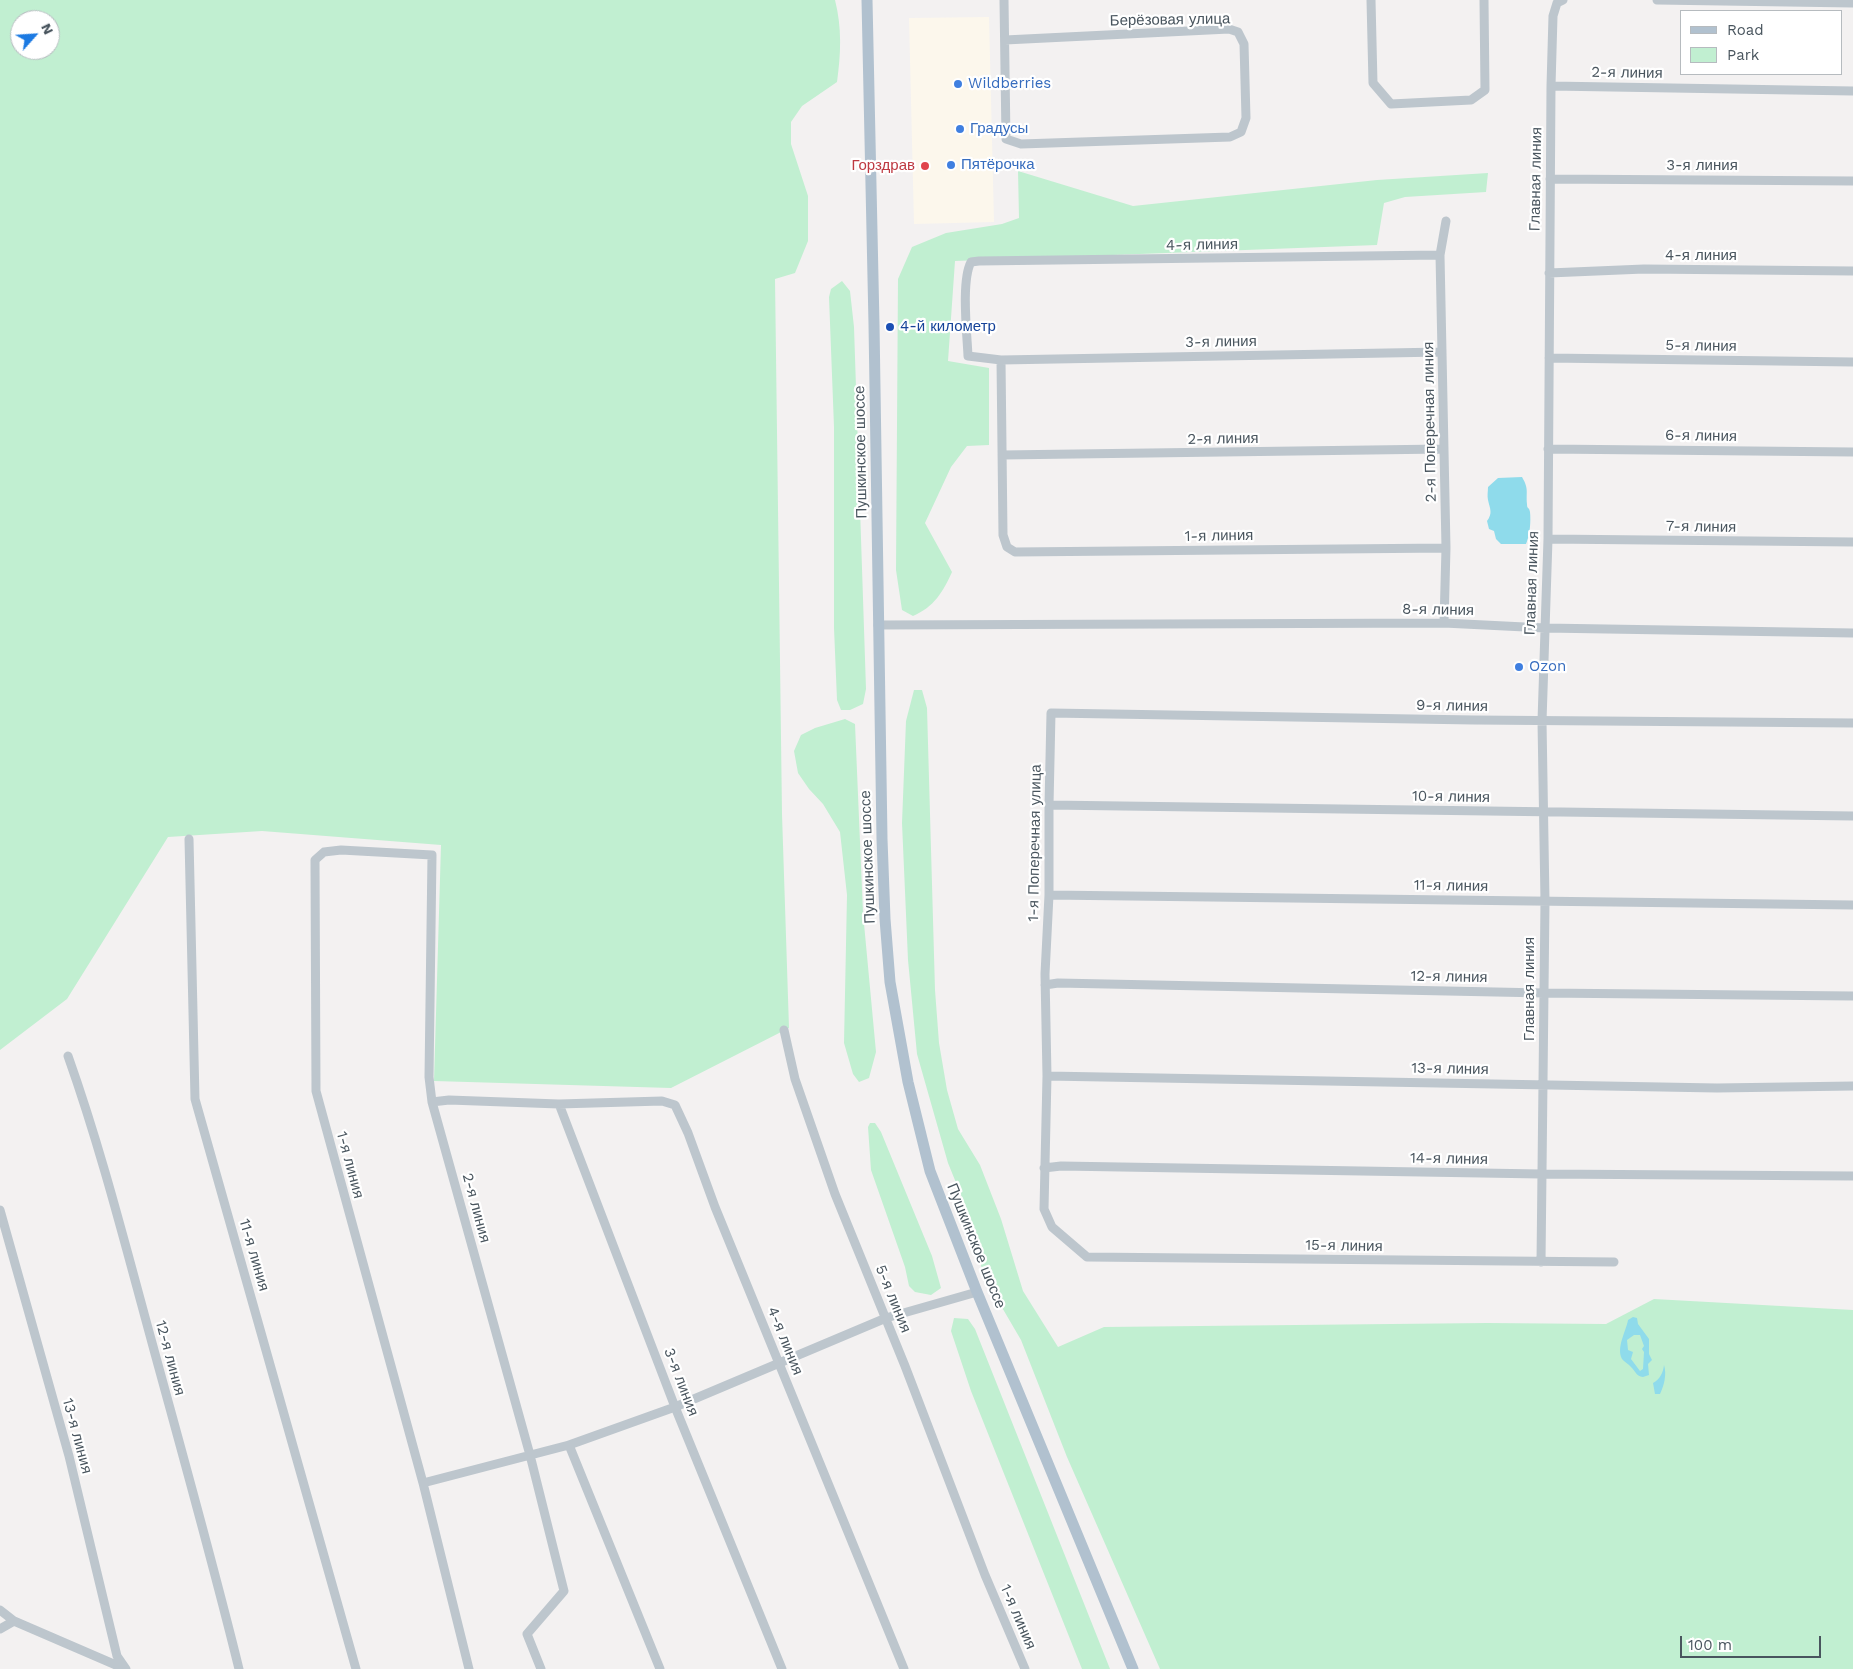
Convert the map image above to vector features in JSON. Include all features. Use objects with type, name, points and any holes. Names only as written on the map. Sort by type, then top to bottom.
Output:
[{"type":"main road","name":"Пушкинское шоссе","points":[[867,0],[883,875],[890,982],[908,1082],[930,1172],[977,1292],[1133,1669]]},
{"type":"street","points":[[1004,0],[1005,40]]},
{"type":"street","points":[[1371,0],[1373,83],[1391,104],[1472,100],[1485,90],[1484,0]]},
{"type":"street","name":"Главная линия","points":[[1541,1262],[1545,901],[1542,720],[1548,538],[1550,179],[1553,16],[1557,3],[1563,0]]},
{"type":"street","points":[[1657,0],[1853,3]]},
{"type":"street","name":"Берёзовая улица","points":[[1229,29],[1238,32],[1244,44],[1246,118],[1242,132],[1230,137],[1020,144],[1006,139],[1005,40],[1229,29]]},
{"type":"street","name":"2-я линия","points":[[1552,86],[1853,91]]},
{"type":"street","name":"3-я линия","points":[[1550,179],[1853,181]]},
{"type":"street","name":"2-я Поперечная линия","points":[[1444,623],[1446,548],[1440,255],[1446,221]]},
{"type":"street","name":"4-я линия","points":[[967,268],[971,262],[979,261],[1440,255]]},
{"type":"street","name":"3-я линия","points":[[967,268],[968,356],[1001,360],[1442,352]]},
{"type":"street","name":"4-я линия","points":[[1549,273],[1644,269],[1853,271]]},
{"type":"street","name":"5-я линия","points":[[1549,358],[1853,362]]},
{"type":"street","points":[[1001,360],[1002,455]]},
{"type":"street","name":"2-я линия","points":[[1002,455],[1443,449]]},
{"type":"street","name":"6-я линия","points":[[1548,449],[1853,452]]},
{"type":"street","name":"1-я линия","points":[[1002,455],[1003,535],[1007,547],[1016,552],[1446,548]]},
{"type":"street","name":"7-я линия","points":[[1548,538],[1853,542]]},
{"type":"street","name":"8-я линия","points":[[878,625],[1444,623],[1545,628],[1853,633]]},
{"type":"street","name":"9-я линия","points":[[1052,713],[1853,724]]},
{"type":"street","name":"1-я Поперечная улица","points":[[1052,713],[1049,895],[1045,974],[1044,1209],[1052,1227],[1076,1250]]},
{"type":"street","name":"10-я линия","points":[[1049,806],[1853,816]]},
{"type":"street","name":"11-я линия","points":[[189,839],[195,1100],[356,1669]]},
{"type":"street","name":"1-я линия","points":[[432,855],[341,850],[324,852],[315,860],[316,1091],[423,1482],[469,1669]]},
{"type":"street","name":"2-я линия","points":[[432,855],[429,1077],[432,1102],[530,1455],[564,1591],[527,1634],[541,1669]]},
{"type":"street","name":"11-я линия","points":[[1049,895],[1853,905]]},
{"type":"street","name":"12-я линия","points":[[1045,985],[1058,983],[1544,993],[1853,996]]},
{"type":"street","name":"5-я линия","points":[[784,1030],[795,1079],[835,1194],[886,1318],[985,1575]]},
{"type":"street","name":"12-я линия","points":[[68,1056],[117,1212],[239,1669]]},
{"type":"street","name":"13-я линия","points":[[1046,1076],[1717,1088],[1853,1086]]},
{"type":"street","points":[[432,1102],[449,1100],[559,1104]]},
{"type":"street","name":"4-я линия","points":[[559,1104],[662,1101],[676,1105],[715,1207],[904,1669]]},
{"type":"street","name":"3-я линия","points":[[559,1104],[676,1407],[782,1669]]},
{"type":"street","name":"14-я линия","points":[[1044,1168],[1061,1166],[1541,1174],[1853,1176]]},
{"type":"street","name":"13-я линия","points":[[0,1210],[68,1456],[117,1656],[125,1669]]},
{"type":"street","name":"15-я линия","points":[[1076,1250],[1087,1258],[1614,1262]]},
{"type":"street","points":[[423,1482],[569,1445],[676,1407],[886,1318],[977,1292]]},
{"type":"street","points":[[569,1445],[660,1669]]},
{"type":"street","name":"1-я линия","points":[[985,1575],[1025,1669]]},
{"type":"street","points":[[0,1610],[14,1620],[125,1669]]},
{"type":"street","points":[[0,1629],[14,1620]]},
{"type":"shaded area","points":[[989,17],[994,222],[914,224],[909,18]]},
{"type":"green space","points":[[0,0],[835,0],[840,41],[837,82],[802,106],[791,122],[791,144],[808,196],[808,241],[795,273],[775,279],[782,814],[789,1028],[671,1088],[434,1081],[441,845],[262,831],[168,837],[67,999],[0,1050]]},
{"type":"green space","points":[[1018,171],[1133,206],[1377,180],[1488,173],[1486,192],[1405,197],[1384,203],[1377,245],[955,261],[948,361],[989,368],[989,445],[967,446],[951,467],[925,523],[952,572],[937,598],[927,608],[913,616],[902,610],[896,570],[898,279],[912,247],[946,233],[1002,224],[1019,218]]},
{"type":"green space","points":[[842,281],[850,291],[854,327],[866,689],[863,704],[850,710],[841,710],[837,700],[834,628],[834,427],[829,297],[831,289]]},
{"type":"green space","points":[[914,690],[922,690],[927,708],[935,990],[939,1043],[947,1090],[958,1129],[980,1165],[1001,1219],[1023,1291],[1058,1347],[1104,1327],[1487,1323],[1606,1324],[1654,1299],[1853,1310],[1853,1669],[1160,1669],[1067,1457],[1021,1340],[983,1275],[972,1222],[948,1163],[917,1054],[908,960],[902,823],[906,721]]},
{"type":"green space","points":[[845,719],[855,724],[863,913],[876,1052],[869,1078],[859,1082],[853,1074],[844,1043],[847,895],[840,832],[823,804],[798,773],[794,751],[801,735],[815,728]]},
{"type":"green space","points":[[870,1123],[875,1123],[881,1132],[932,1256],[941,1288],[931,1295],[915,1292],[909,1286],[905,1267],[871,1170],[868,1127]]},
{"type":"green space","points":[[954,1318],[968,1319],[975,1329],[1110,1669],[1082,1669],[971,1391],[951,1331]]},
{"type":"water","points":[[1522,477],[1526,487],[1527,506],[1530,512],[1530,528],[1526,544],[1501,544],[1496,539],[1494,531],[1489,529],[1487,521],[1490,513],[1488,487],[1498,478]]},
{"type":"water","points":[[1633,1317],[1637,1318],[1638,1324],[1649,1339],[1649,1354],[1652,1360],[1648,1364],[1649,1375],[1643,1377],[1637,1375],[1620,1355],[1628,1320]],"holes":[[[1634,1335],[1640,1335],[1644,1346],[1642,1349],[1644,1352],[1643,1369],[1640,1371],[1631,1359],[1633,1352],[1628,1350],[1627,1340]]]},
{"type":"water","points":[[1664,1365],[1663,1387],[1660,1394],[1655,1394],[1653,1383],[1661,1376]]},
{"type":"place","name":"Wildberries","points":[[958,84]]},
{"type":"place","name":"Градусы","points":[[960,129]]},
{"type":"place","name":"Пятёрочка","points":[[951,165]]},
{"type":"place","name":"Горздрав","points":[[925,166]]},
{"type":"place","name":"4-й километр","points":[[890,327]]},
{"type":"place","name":"Ozon","points":[[1519,667]]}]
